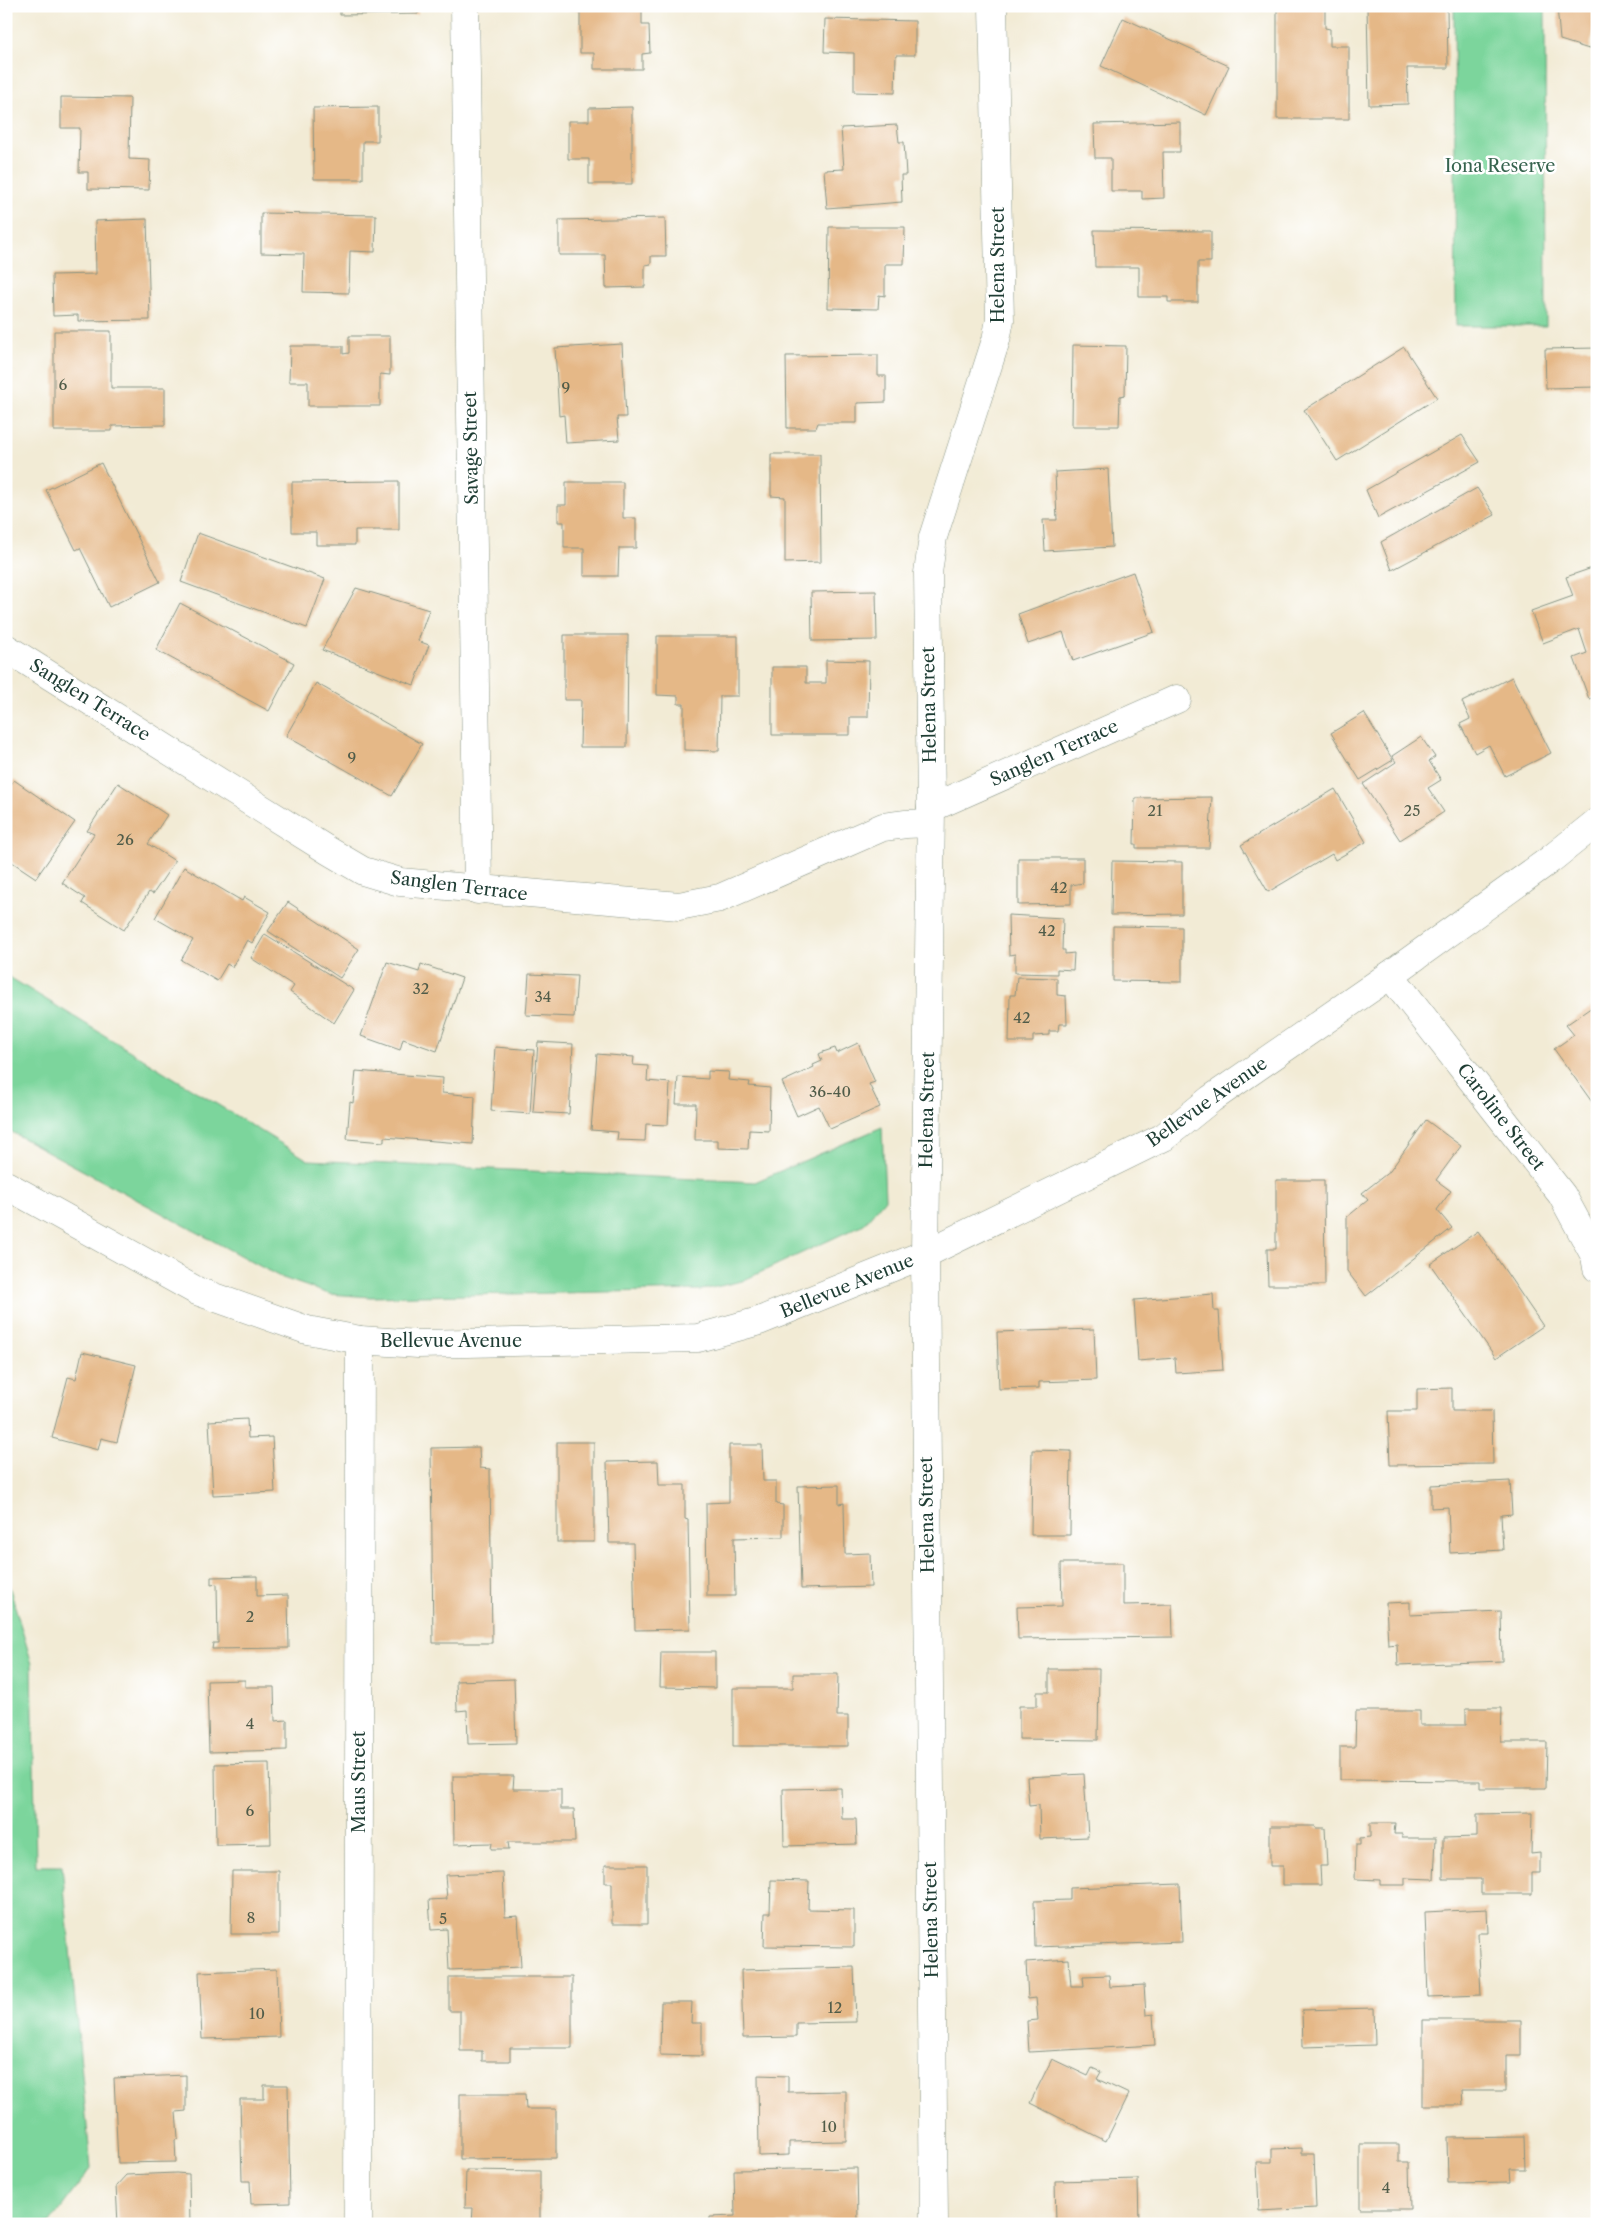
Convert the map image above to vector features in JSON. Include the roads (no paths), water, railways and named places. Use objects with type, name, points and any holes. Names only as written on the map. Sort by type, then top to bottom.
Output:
[{"type":"street","name":"Savage Street","points":[[464,6],[478,890]]},
{"type":"street","name":"Helena Street","points":[[934,2224],[925,1254],[931,816],[929,560],[933,537],[996,340],[1000,320],[993,6]]},
{"type":"street","name":"Sanglen Terrace","points":[[6,648],[363,871],[400,882],[679,906],[720,898],[883,827],[906,824],[931,816],[1177,699]]},
{"type":"street","name":"Bellevue Avenue","points":[[6,1185],[197,1291],[308,1330],[360,1340],[418,1344],[698,1338],[759,1321],[925,1254],[1164,1136],[1210,1099],[1390,975],[1551,859],[1597,822]]},
{"type":"street","name":"Caroline Street","points":[[1390,975],[1562,1195],[1595,1256],[1597,1268]]},
{"type":"street","name":"Maus Street","points":[[358,2224],[360,1340]]},
{"type":"park label","name":"Iona Reserve","points":[[1500,166]]}]
